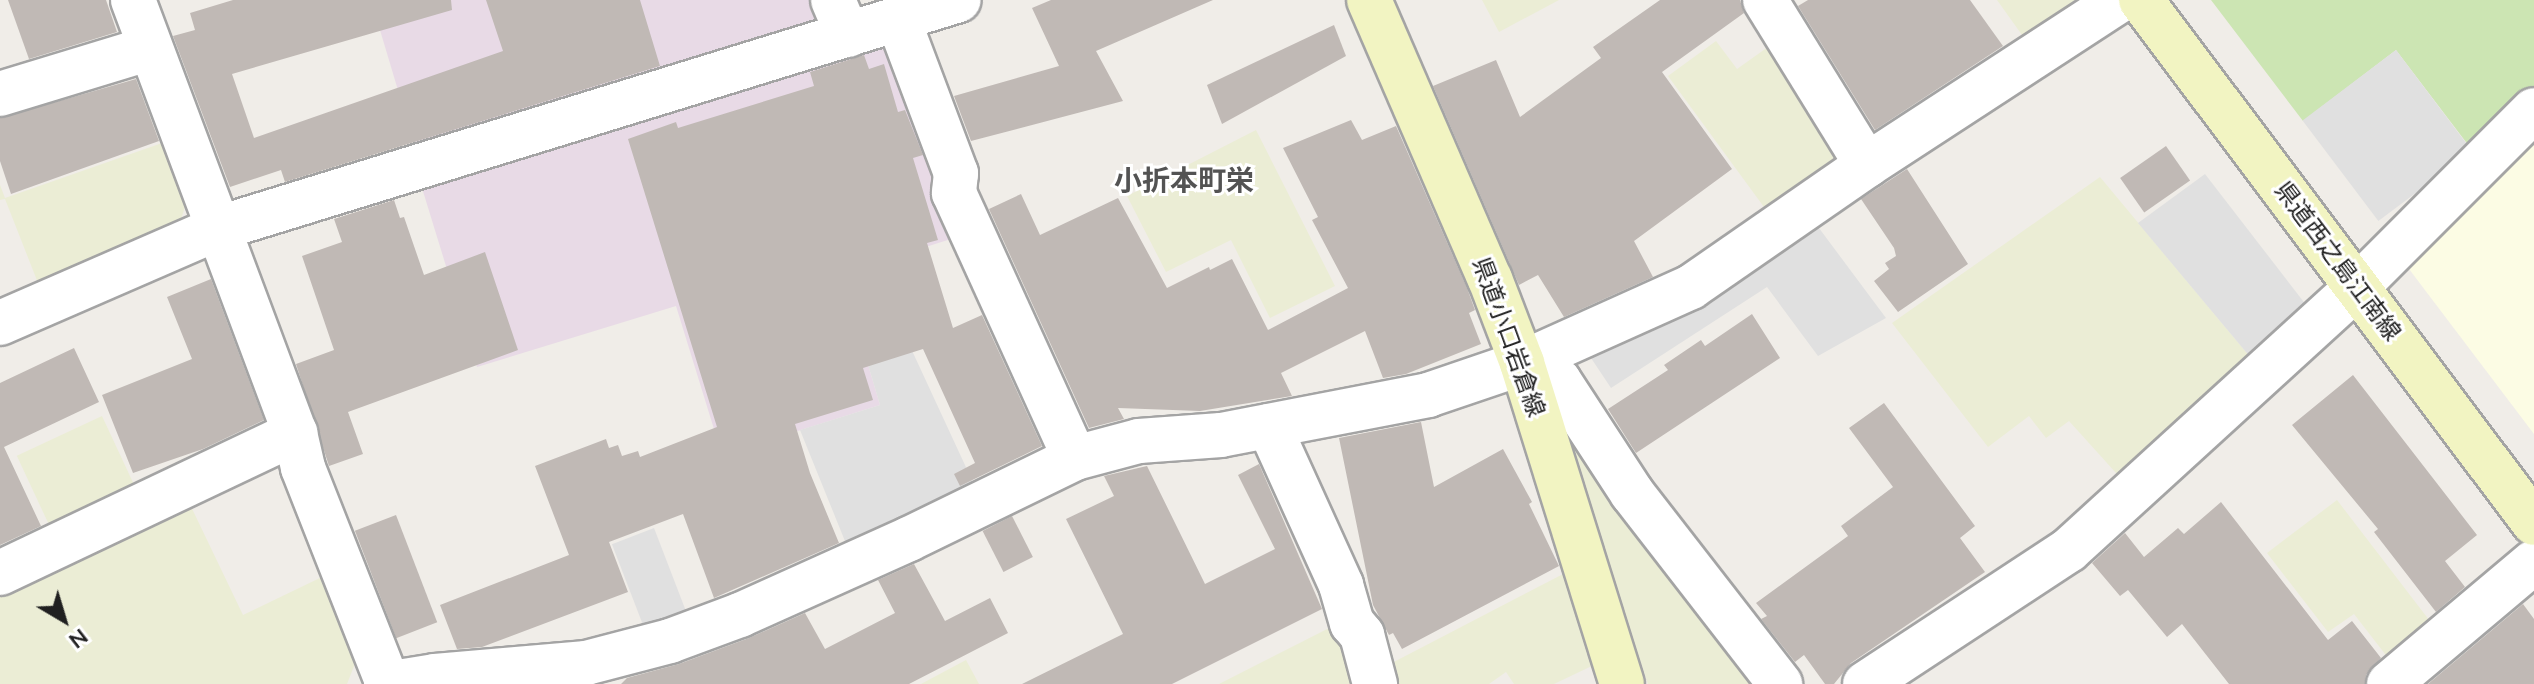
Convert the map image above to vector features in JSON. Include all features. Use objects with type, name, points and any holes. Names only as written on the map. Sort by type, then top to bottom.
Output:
[{"type":"main road","name":"県道小口岩倉線","points":[[1369,0],[1490,279],[1522,363],[1622,684]]},
{"type":"main road","name":"県道西之島江南線","points":[[2141,0],[2534,523]]},
{"type":"street","points":[[133,0],[216,229],[295,433],[303,468],[387,684],[586,663],[670,641],[909,539],[1075,458],[1139,441],[1221,435],[1428,395],[1522,363],[1691,287],[1867,165],[2120,0]]},
{"type":"street","points":[[0,323],[216,229],[840,18],[898,19],[959,0]]},
{"type":"street","points":[[1765,0],[1867,165]]},
{"type":"street","points":[[898,19],[956,173],[954,193],[1075,458]]},
{"type":"street","points":[[0,94],[150,48]]},
{"type":"street","points":[[1865,684],[2069,550],[2357,287],[2534,110]]},
{"type":"street","points":[[1522,363],[1559,381],[1632,493],[1780,684]]},
{"type":"street","points":[[1269,426],[1341,585],[1352,623],[1362,635],[1375,684]]},
{"type":"street","points":[[0,573],[295,433]]},
{"type":"street","points":[[2389,684],[2534,562]]},
{"type":"shaded area","points":[[371,0],[819,0],[824,12],[815,28],[415,147]]},
{"type":"shaded area","points":[[1482,0],[1559,0],[1499,32]]},
{"type":"shaded area","points":[[1997,0],[2074,0],[2079,7],[2027,42]]},
{"type":"shaded area","points":[[893,41],[954,238],[859,268],[861,341],[880,405],[722,455],[676,306],[477,367],[422,188]]},
{"type":"shaded area","points":[[1716,41],[1737,69],[1775,42],[1848,163],[1772,218],[1668,76]]},
{"type":"shaded area","points":[[2396,50],[2472,151],[2378,221],[2303,120]]},
{"type":"shaded area","points":[[1256,130],[1335,286],[1270,318],[1231,240],[1166,272],[1127,196]]},
{"type":"shaded area","points":[[2534,134],[2534,434],[2406,265]]},
{"type":"shaded area","points":[[165,142],[188,198],[179,225],[38,283],[5,199],[0,200],[0,185],[5,198]]},
{"type":"shaded area","points":[[2205,174],[2310,310],[2256,364],[2138,223]]},
{"type":"shaded area","points":[[2100,177],[2256,364],[2126,484],[2069,421],[2046,438],[2029,416],[1988,447],[1892,323]]},
{"type":"shaded area","points":[[1813,220],[1886,318],[1818,356],[1767,287],[1611,388],[1583,346]]},
{"type":"shaded area","points":[[902,329],[977,491],[849,551],[800,430],[880,405],[861,341]]},
{"type":"shaded area","points":[[102,416],[137,490],[51,530],[17,456]]},
{"type":"shaded area","points":[[1560,422],[1762,684],[1648,684]]},
{"type":"shaded area","points":[[185,494],[243,615],[324,576],[358,656],[347,684],[0,684],[0,582]]},
{"type":"shaded area","points":[[2337,500],[2436,629],[2392,663],[2354,614],[2328,632],[2267,553]]},
{"type":"shaded area","points":[[654,528],[688,618],[646,634],[612,544]]},
{"type":"shaded area","points":[[1567,572],[1596,664],[1554,684],[1514,684],[1506,672],[1489,684],[1392,684],[1388,665]]},
{"type":"shaded area","points":[[1343,621],[1362,684],[1219,684]]},
{"type":"shaded area","points":[[966,660],[979,684],[921,684]]},
{"type":"green space","points":[[2211,0],[2534,0],[2534,89],[2472,150],[2396,50],[2303,121]]},
{"type":"building","points":[[8,0],[106,0],[117,32],[29,59]]},
{"type":"building","points":[[233,0],[451,0],[452,10],[232,74],[254,138],[503,51],[486,0],[640,0],[660,66],[285,182],[281,170],[230,187],[173,36],[195,30],[190,13]]},
{"type":"building","points":[[1051,0],[1213,0],[1096,51],[1123,101],[971,141],[954,96],[1059,66],[1032,8]]},
{"type":"building","points":[[1660,0],[1740,0],[1744,13],[1662,72],[1732,169],[1634,241],[1653,277],[1564,317],[1538,275],[1519,285],[1433,86],[1496,60],[1520,117],[1601,58],[1593,47]]},
{"type":"building","points":[[1808,0],[1970,0],[2003,46],[1875,130],[1798,6]]},
{"type":"building","points":[[1334,25],[1346,56],[1222,124],[1207,85]]},
{"type":"building","points":[[864,55],[869,69],[884,64],[898,112],[905,110],[923,155],[913,158],[938,240],[927,243],[953,328],[982,315],[1042,446],[960,486],[954,474],[975,463],[923,349],[863,368],[873,400],[795,424],[810,473],[839,543],[714,598],[683,514],[609,542],[628,592],[482,647],[457,649],[440,605],[569,555],[535,466],[606,439],[609,448],[618,445],[622,456],[638,451],[640,457],[717,427],[628,139],[676,122],[678,128],[814,86],[810,72]]},
{"type":"building","points":[[136,79],[159,141],[11,194],[0,161],[0,118]]},
{"type":"building","points":[[1351,120],[1362,140],[1396,126],[1467,288],[1475,310],[1469,313],[1481,344],[1406,374],[1383,378],[1365,331],[1281,373],[1292,396],[1200,411],[1118,408],[1124,419],[1089,428],[989,209],[1021,194],[1040,235],[1118,198],[1167,288],[1232,259],[1268,330],[1348,288],[1312,220],[1318,217],[1283,148]]},
{"type":"building","points":[[2166,146],[2190,180],[2144,213],[2120,178]]},
{"type":"building","points":[[1907,169],[1968,264],[1898,312],[1874,281],[1889,269],[1885,263],[1896,256],[1894,248],[1861,199]]},
{"type":"building","points":[[394,200],[400,218],[404,217],[424,275],[485,252],[518,350],[348,412],[363,454],[329,466],[296,364],[334,350],[302,256],[342,242],[334,219]]},
{"type":"building","points":[[211,279],[264,420],[203,449],[133,473],[102,395],[192,359],[167,297]]},
{"type":"building","points":[[1752,314],[1780,358],[1636,453],[1608,409],[1668,370],[1664,365],[1701,340],[1705,346]]},
{"type":"building","points":[[74,348],[99,402],[4,447],[41,526],[0,545],[0,383]]},
{"type":"building","points":[[2353,375],[2477,535],[2445,561],[2465,587],[2436,612],[2374,532],[2378,529],[2292,425]]},
{"type":"building","points":[[1884,403],[1975,526],[1960,538],[1985,572],[1851,663],[1834,684],[1825,684],[1804,655],[1795,662],[1761,619],[1767,616],[1756,603],[1848,536],[1841,526],[1893,487],[1849,428]]},
{"type":"building","points":[[1421,422],[1434,487],[1503,449],[1532,502],[1529,504],[1559,566],[1402,649],[1393,633],[1389,635],[1373,605],[1339,438]]},
{"type":"building","points":[[1259,464],[1322,609],[1172,684],[1022,684],[1123,634],[1066,519],[1114,496],[1104,476],[1147,466],[1205,584],[1275,549],[1238,475]]},
{"type":"building","points":[[2221,502],[2328,640],[2352,621],[2381,658],[2366,675],[2365,684],[2229,684],[2182,624],[2167,637],[2128,590],[2120,596],[2092,563],[2125,533],[2144,557],[2178,528],[2184,534]]},
{"type":"building","points":[[396,515],[437,622],[396,638],[355,531]]},
{"type":"building","points":[[1012,516],[1033,557],[1003,572],[983,531]]},
{"type":"building","points":[[914,564],[945,621],[990,598],[1008,633],[909,684],[621,684],[627,678],[679,664],[805,613],[825,649],[895,613],[878,580]]},
{"type":"building","points":[[2523,604],[2534,619],[2534,684],[2428,684]]},
{"type":"district","name":"小折本町栄","points":[[1184,180]]}]
